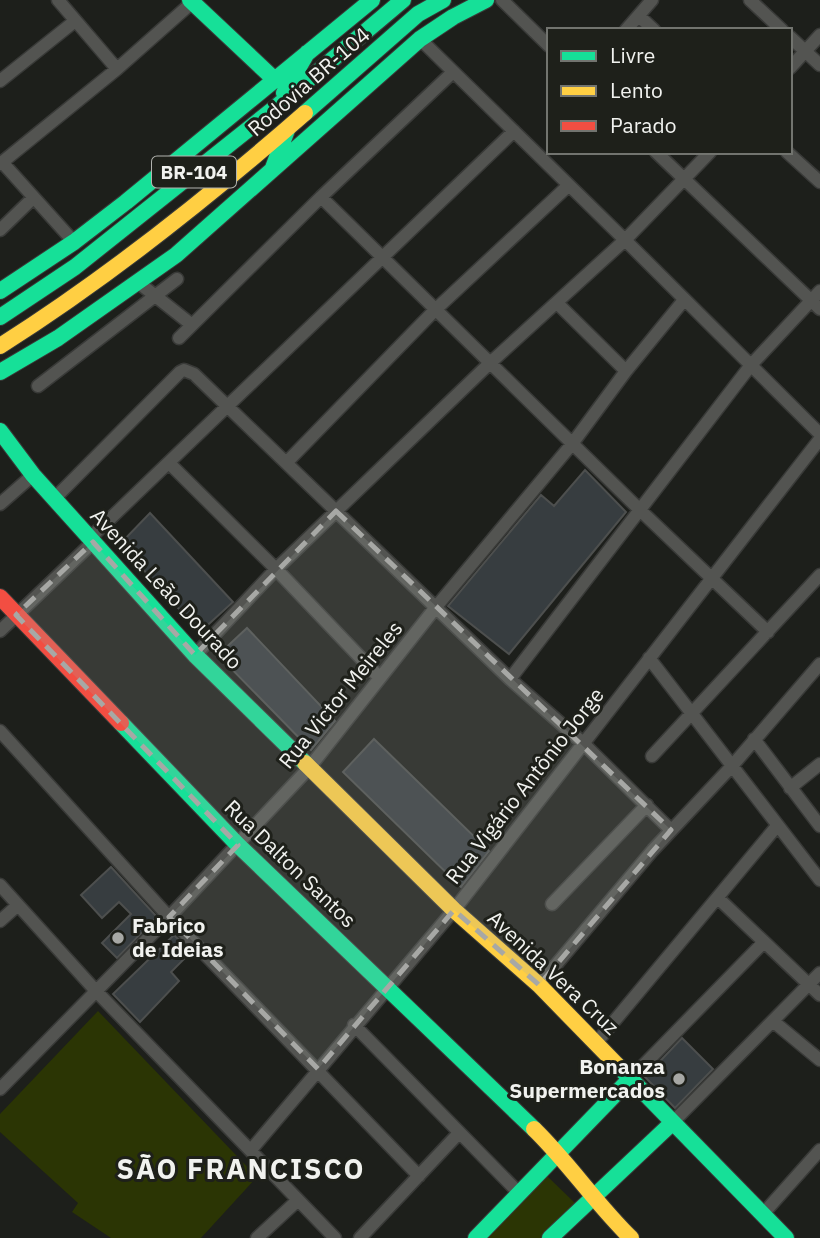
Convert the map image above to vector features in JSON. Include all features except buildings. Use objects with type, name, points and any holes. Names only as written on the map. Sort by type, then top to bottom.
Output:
[{"type":"main road","points":[[0,290],[74,242],[126,202],[372,0]]},
{"type":"main road","name":"Rodovia BR-104","points":[[0,317],[75,267],[276,107],[403,0]]},
{"type":"main road","name":"Rodovia BR-104","points":[[0,346],[96,284],[173,226],[418,14],[443,0]]},
{"type":"main road","points":[[0,372],[20,362],[139,283],[226,212],[420,40],[486,0]]},
{"type":"main road","points":[[192,1],[274,79]]},
{"type":"main road","points":[[276,107],[307,53]]},
{"type":"main road","points":[[273,168],[288,127]]},
{"type":"main road","points":[[0,390],[20,362]]},
{"type":"main road","name":"Avenida Leão Dourado","points":[[0,431],[33,475],[195,655],[309,768]]},
{"type":"main road","name":"Rua Dalton Santos","points":[[0,597],[238,845],[559,1153],[592,1197],[631,1238]]},
{"type":"main road","name":"Avenida Vera Cruz","points":[[309,768],[454,910],[539,985],[786,1238]]},
{"type":"main road","points":[[477,1238],[630,1079]]},
{"type":"main road","points":[[555,1237],[592,1197],[672,1124]]},
{"type":"street","points":[[58,0],[117,69]]},
{"type":"street","points":[[502,0],[547,44]]},
{"type":"street","points":[[628,28],[652,0]]},
{"type":"street","points":[[750,0],[780,28]]},
{"type":"street","points":[[74,242],[1,163],[117,69],[192,1]]},
{"type":"street","points":[[639,16],[652,28]]},
{"type":"street","points":[[0,81],[75,21]]},
{"type":"street","points":[[792,66],[820,35]]},
{"type":"street","points":[[792,39],[820,65]]},
{"type":"street","points":[[420,40],[751,365],[820,437]]},
{"type":"street","points":[[179,338],[321,197],[453,72]]},
{"type":"street","points":[[0,631],[169,463],[514,131]]},
{"type":"street","points":[[658,154],[816,305]]},
{"type":"street","points":[[195,655],[276,569],[490,363],[625,240],[708,154]]},
{"type":"street","points":[[790,154],[820,182]]},
{"type":"street","points":[[286,463],[435,310],[569,185]]},
{"type":"street","points":[[321,197],[768,632]]},
{"type":"street","points":[[0,230],[33,198]]},
{"type":"street","points":[[38,386],[177,279]]},
{"type":"street","points":[[139,283],[192,325]]},
{"type":"street","points":[[510,679],[751,365],[816,305],[820,290]]},
{"type":"street","name":"Rua Victor Meireles","points":[[0,1089],[238,845],[309,768],[379,677],[572,443],[684,300]]},
{"type":"street","points":[[557,303],[626,371]]},
{"type":"street","points":[[54,499],[180,372],[184,370],[194,374],[510,679],[648,805],[671,830]]},
{"type":"street","name":"Rua Vigário Antônio Jorge","points":[[251,1150],[454,910],[820,437]]},
{"type":"street","points":[[169,463],[276,569],[379,677]]},
{"type":"street","points":[[0,504],[33,475]]},
{"type":"street","points":[[652,756],[820,575]]},
{"type":"street","points":[[649,658],[820,880]]},
{"type":"street","points":[[539,985],[671,830],[732,766],[820,664]]},
{"type":"street","points":[[0,731],[169,916],[419,1176]]},
{"type":"street","points":[[754,739],[820,826]]},
{"type":"street","points":[[790,788],[820,764]]},
{"type":"street","points":[[552,904],[648,805]]},
{"type":"street","points":[[596,1043],[777,826]]},
{"type":"street","points":[[0,885],[96,991],[335,1238]]},
{"type":"street","points":[[718,898],[820,995]]},
{"type":"street","points":[[0,921],[18,905]]},
{"type":"street","points":[[630,1079],[763,943]]},
{"type":"street","points":[[672,1124],[820,973]]},
{"type":"street","points":[[774,1022],[820,1060]]},
{"type":"street","points":[[354,1025],[519,1193]]},
{"type":"street","points":[[360,1238],[459,1133]]},
{"type":"street","points":[[762,1215],[815,1163],[820,1150]]},
{"type":"street","points":[[257,1238],[298,1200]]},
{"type":"highlighted area","points":[[336,511],[671,830],[539,985],[454,910],[318,1069],[169,917],[238,845],[16,615],[93,542],[195,655]]},
{"type":"green space","points":[[98,1011],[257,1177],[201,1238],[111,1238],[72,1212],[78,1203],[0,1132],[0,1114]]},
{"type":"green space","points":[[545,1174],[578,1206],[546,1238],[481,1238]]},
{"type":"traffic: fast","points":[[190,0],[274,79]]},
{"type":"traffic: fast","points":[[0,291],[74,242],[126,202],[372,0]]},
{"type":"traffic: fast","points":[[0,317],[75,267],[276,107],[403,0]]},
{"type":"traffic: fast","points":[[305,113],[418,14],[443,0]]},
{"type":"traffic: fast","points":[[0,372],[58,338],[176,255],[420,39],[453,17],[486,0]]},
{"type":"traffic: fast","points":[[284,93],[307,53]]},
{"type":"traffic: fast","points":[[273,168],[287,130]]},
{"type":"traffic: fast","points":[[0,431],[33,475],[195,655],[305,763]]},
{"type":"traffic: fast","points":[[121,723],[238,845],[534,1129]]},
{"type":"traffic: fast","points":[[618,1066],[786,1238]]},
{"type":"traffic: fast","points":[[476,1238],[630,1079]]},
{"type":"traffic: fast","points":[[550,1238],[672,1123]]},
{"type":"traffic: slow","points":[[0,346],[157,236],[305,113]]},
{"type":"traffic: slow","points":[[305,763],[454,910],[539,985],[618,1066]]},
{"type":"traffic: slow","points":[[534,1129],[631,1238]]},
{"type":"traffic: jam","points":[[0,597],[121,723]]},
{"type":"place","name":"Fabrico de Ideias","points":[[118,938]]},
{"type":"place","name":"Bonanza Supermercados","points":[[679,1079]]},
{"type":"district","name":"SÃO FRANCISCO","points":[[241,1169]]}]
